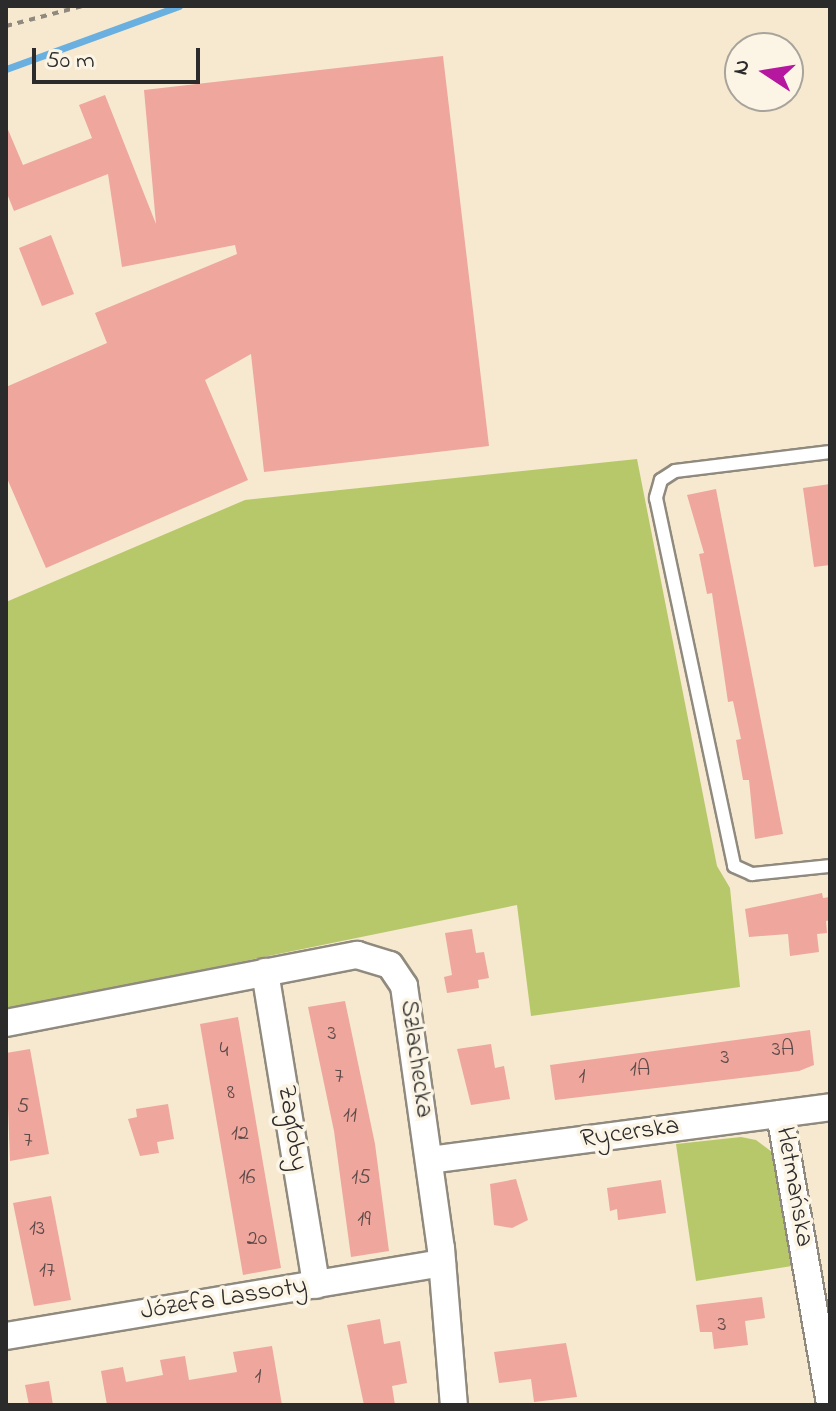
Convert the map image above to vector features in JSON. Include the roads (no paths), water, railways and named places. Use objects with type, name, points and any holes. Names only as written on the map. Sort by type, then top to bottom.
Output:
[{"type":"street","name":"Szlachecka","points":[[6,1023],[357,955],[390,965],[404,986],[430,1160],[454,1405]]},
{"type":"street","name":"Zagłoby","points":[[265,972],[316,1285]]},
{"type":"street","name":"Rycerska","points":[[430,1160],[830,1107]]},
{"type":"street","name":"Hetmańska","points":[[780,1114],[830,1403]]},
{"type":"street","name":"Józefa Lassoty","points":[[6,1336],[442,1263]]},
{"type":"lane","points":[[830,452],[675,471],[661,480],[656,498],[734,866],[752,874],[830,866]]},
{"type":"waterway","points":[[6,69],[179,6]]}]
